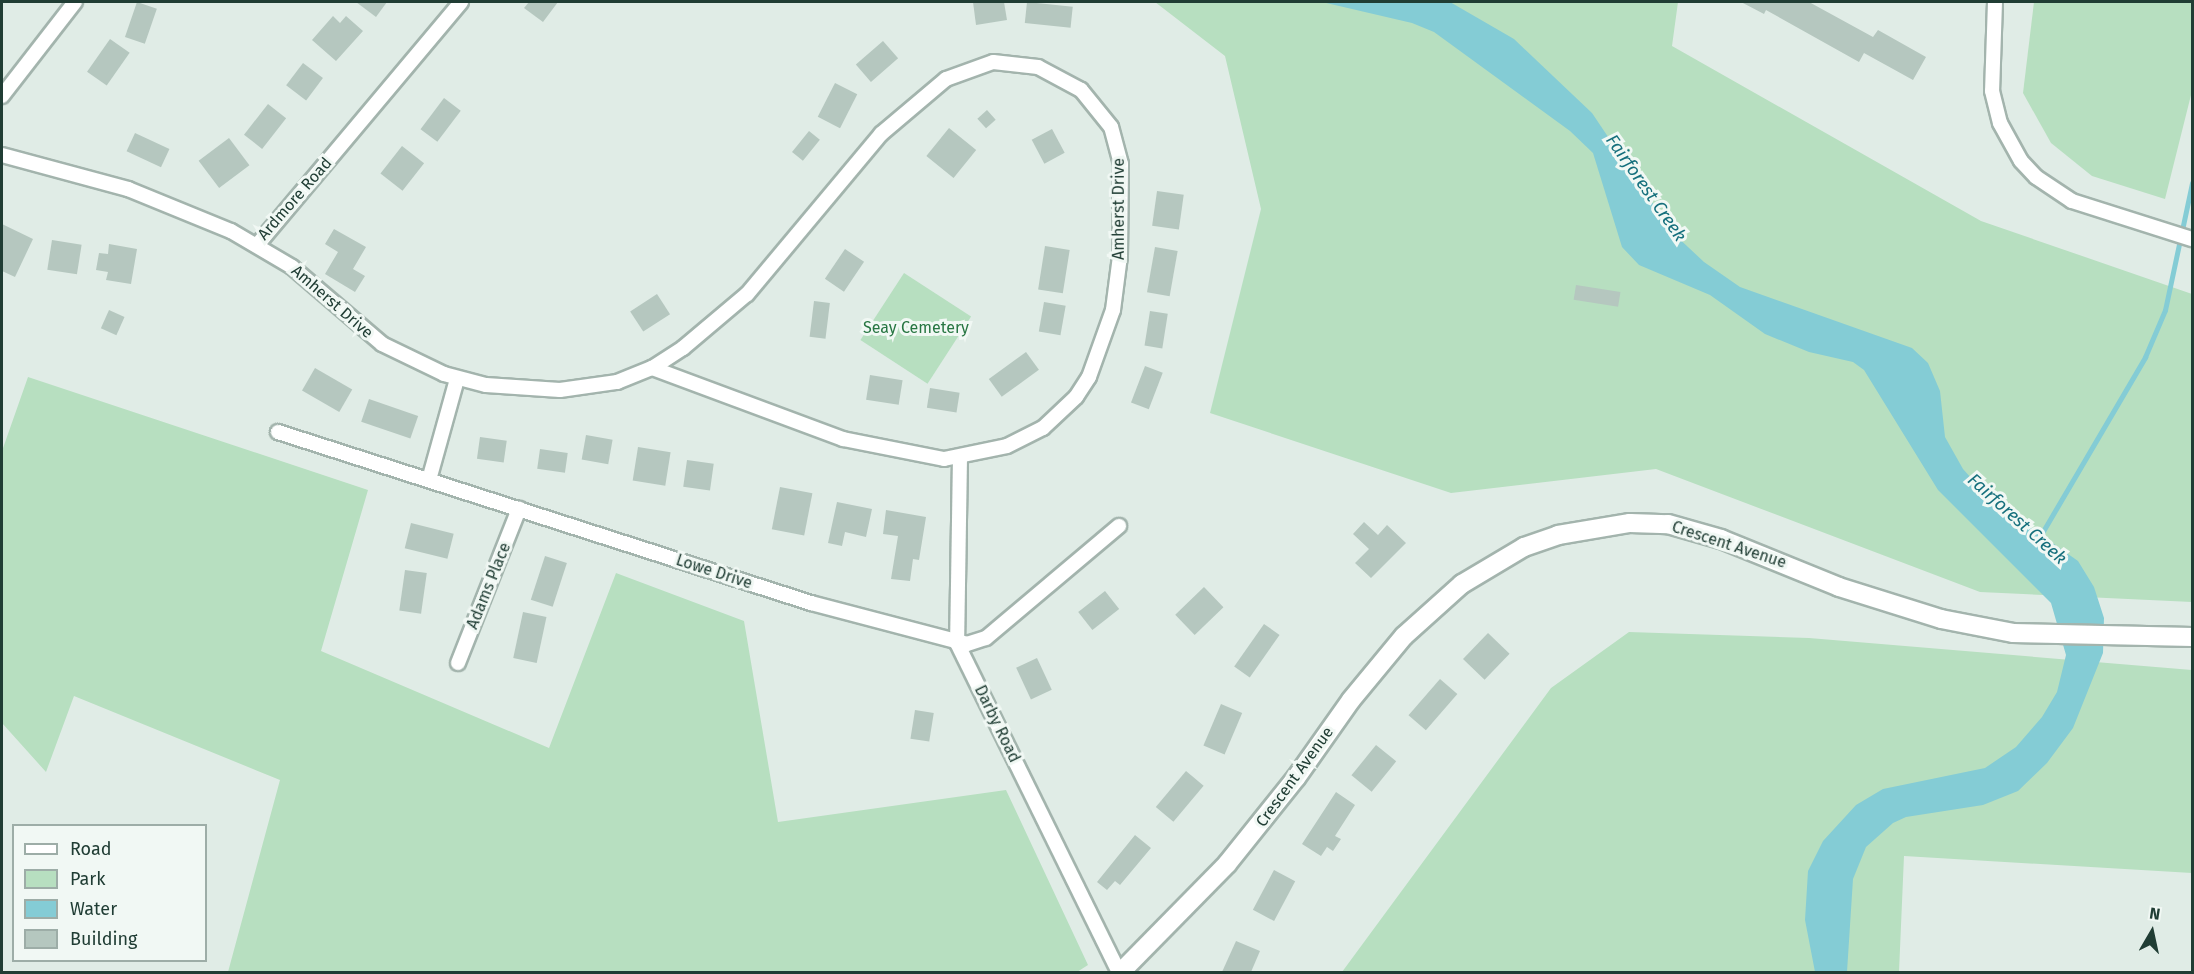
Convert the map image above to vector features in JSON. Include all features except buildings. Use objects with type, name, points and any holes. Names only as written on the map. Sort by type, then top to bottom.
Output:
[{"type":"street","points":[[2,96],[75,2]]},
{"type":"street","name":"Ardmore Road","points":[[2,155],[128,189],[189,212],[258,244],[461,2]]},
{"type":"street","points":[[1995,2],[1992,91],[2000,123],[2021,161],[2036,177],[2072,201],[2193,238]]},
{"type":"street","name":"Amherst Drive","points":[[258,244],[292,267],[382,344],[457,379],[514,389],[560,390],[617,382],[652,368],[683,348],[747,294],[848,171],[916,101],[946,79],[975,66],[1008,62],[1038,66],[1081,90],[1104,116],[1116,139],[1121,164],[1122,225],[1113,310],[1089,377],[1061,414],[1023,439],[960,457],[927,458],[843,439],[652,368]]},
{"type":"street","points":[[429,480],[457,379]]},
{"type":"street","name":"Lowe Drive","points":[[278,432],[811,603],[957,643],[967,644],[986,638],[1119,526]]},
{"type":"street","name":"Darby Road","points":[[960,457],[957,643],[1120,972]]},
{"type":"street","name":"Adams Place","points":[[458,663],[519,509]]},
{"type":"street","name":"Crescent Avenue","points":[[1120,972],[1227,864],[1296,778],[1351,700],[1404,636],[1462,584],[1524,548],[1594,527],[1630,523],[1668,524],[1721,539],[1890,604],[2013,633],[2193,638]]},
{"type":"green space","points":[[1155,2],[1678,2],[1672,46],[1981,221],[2192,294],[2192,602],[1980,592],[1656,469],[1451,493],[1210,413],[1261,209],[1225,56]]},
{"type":"green space","points":[[2034,2],[2192,2],[2192,91],[2165,199],[2092,176],[2051,143],[2023,93]]},
{"type":"green space","name":"Seay Cemetery","points":[[904,273],[971,317],[928,384],[860,340]]},
{"type":"green space","points":[[28,377],[368,490],[321,651],[549,748],[616,573],[744,621],[778,822],[1006,790],[1088,965],[1077,972],[228,972],[280,780],[74,696],[46,772],[2,723],[2,451]]},
{"type":"green space","points":[[1629,632],[1809,638],[2192,670],[2192,873],[1904,856],[1899,972],[1342,972],[1551,688]]},
{"type":"water","name":"Fairforest Creek","points":[[1322,2],[1450,2],[1514,39],[1592,113],[1672,232],[1704,262],[1740,287],[1912,348],[1928,363],[1940,391],[1945,437],[1963,469],[1989,498],[2078,561],[2094,587],[2104,618],[2103,653],[2073,728],[2047,763],[2018,791],[1983,805],[1906,817],[1893,823],[1866,847],[1853,879],[1847,972],[1815,972],[1805,920],[1808,871],[1823,841],[1856,805],[1883,789],[1985,768],[2016,747],[2042,717],[2057,692],[2066,655],[2051,603],[1938,490],[1864,370],[1853,362],[1809,352],[1765,334],[1710,295],[1639,265],[1622,247],[1593,153],[1570,131],[1434,32],[1412,23]]},
{"type":"waterway","name":"Fairforest Creek","points":[[2039,538],[2145,357],[2165,310],[2192,183]]}]
